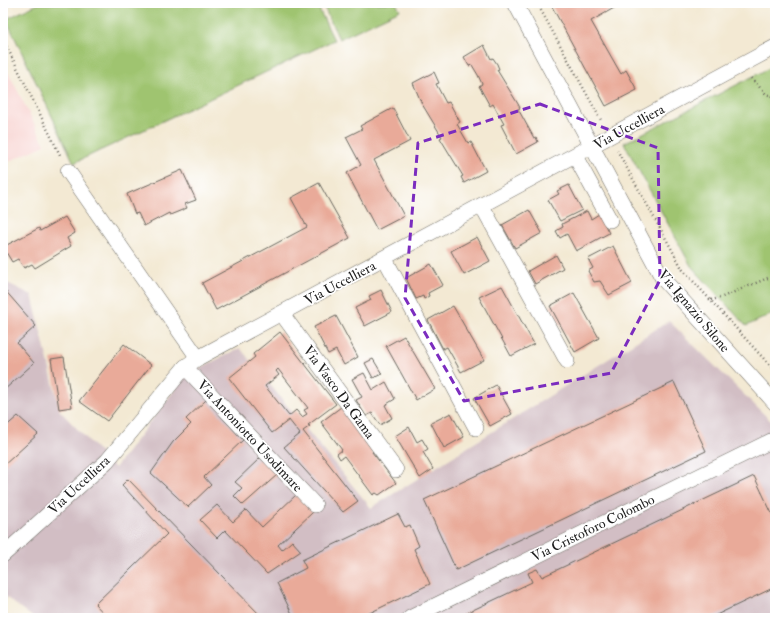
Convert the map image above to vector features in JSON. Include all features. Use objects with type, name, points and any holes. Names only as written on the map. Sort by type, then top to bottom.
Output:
[{"type":"street","name":"Via Ignazio Silone","points":[[515,3],[663,279],[775,403]]},
{"type":"street","name":"Via Uccelliera","points":[[3,555],[107,461],[186,368],[198,358],[385,259],[775,47]]},
{"type":"street","points":[[575,156],[610,220]]},
{"type":"street","points":[[68,171],[198,358]]},
{"type":"street","points":[[482,206],[567,361]]},
{"type":"street","points":[[385,259],[476,428]]},
{"type":"street","name":"Via Vasco Da Gama","points":[[282,314],[396,470]]},
{"type":"street","name":"Via Antoniotto Usodimare","points":[[186,368],[315,505]]},
{"type":"street","name":"Via Cristoforo Colombo","points":[[410,618],[775,439]]},
{"type":"path","points":[[537,3],[683,270],[775,371]]},
{"type":"path","points":[[3,39],[68,171]]},
{"type":"path","points":[[746,63],[751,77],[766,94],[775,97]]},
{"type":"path","points":[[711,300],[720,298],[775,275]]},
{"type":"highlighted area","points":[[540,104],[658,148],[660,280],[611,373],[464,401],[405,298],[418,143]]},
{"type":"shaded area","points":[[3,62],[45,145],[3,164]]},
{"type":"shaded area","points":[[3,281],[32,295],[60,411],[115,468],[186,375],[240,348],[371,508],[669,321],[775,425],[775,618],[34,618],[3,595]]},
{"type":"green space","points":[[40,3],[316,3],[334,40],[74,163],[6,19]]},
{"type":"green space","points":[[322,3],[396,3],[400,10],[339,39]]},
{"type":"green space","points":[[775,65],[775,313],[746,326],[691,266],[624,143]]},
{"type":"building","points":[[550,3],[623,3],[591,21],[621,74],[626,70],[637,90],[606,106]]},
{"type":"building","points":[[484,45],[491,59],[493,58],[497,64],[499,69],[497,70],[518,104],[520,108],[518,109],[534,138],[536,137],[538,142],[516,154],[501,125],[504,124],[493,104],[490,106],[479,86],[482,84],[478,75],[472,65],[469,66],[464,57]]},
{"type":"building","points":[[434,72],[439,83],[436,84],[446,103],[449,102],[460,122],[457,124],[468,143],[471,142],[486,171],[464,183],[461,177],[463,176],[440,138],[442,137],[422,104],[413,83]]},
{"type":"building","points":[[393,108],[410,141],[374,160],[404,216],[377,230],[347,173],[361,165],[346,137],[362,129],[360,126]]},
{"type":"building","points":[[182,170],[196,200],[185,204],[187,208],[170,215],[169,213],[144,226],[138,213],[135,214],[127,194]]},
{"type":"building","points":[[319,183],[350,238],[216,310],[202,283],[307,227],[291,198]]},
{"type":"building","points":[[569,185],[582,210],[560,221],[548,200],[559,194],[557,191]]},
{"type":"building","points":[[529,210],[542,233],[515,248],[502,225]]},
{"type":"building","points":[[587,211],[591,219],[599,214],[609,233],[576,251],[567,234],[560,238],[556,231],[563,227],[562,224]]},
{"type":"building","points":[[65,217],[75,233],[67,238],[71,246],[35,268],[32,264],[24,268],[18,259],[12,262],[3,247],[39,228],[40,231]]},
{"type":"building","points":[[477,237],[490,261],[464,275],[451,251]]},
{"type":"building","points":[[613,246],[632,283],[609,295],[600,281],[594,282],[588,271],[593,268],[588,259]]},
{"type":"building","points":[[556,255],[563,268],[535,284],[528,271]]},
{"type":"building","points":[[431,264],[443,285],[428,293],[429,296],[424,299],[423,296],[416,299],[406,278]]},
{"type":"building","points":[[502,286],[534,344],[511,356],[479,297]]},
{"type":"building","points":[[3,288],[36,326],[17,343],[34,363],[3,391]]},
{"type":"building","points":[[381,290],[392,312],[365,326],[355,308],[371,300],[369,296]]},
{"type":"building","points":[[574,293],[599,338],[575,352],[550,306]]},
{"type":"building","points":[[453,306],[484,360],[461,372],[447,347],[443,349],[428,320]]},
{"type":"building","points":[[336,316],[358,357],[344,365],[336,350],[328,354],[314,327]]},
{"type":"building","points":[[280,332],[336,404],[308,425],[310,426],[303,431],[358,501],[343,512],[284,447],[300,434],[289,420],[272,433],[229,378],[255,357],[253,354]],"holes":[[[278,369],[308,408],[304,410],[307,414],[302,417],[296,410],[289,416],[265,386],[279,375],[276,371]]]},
{"type":"building","points":[[404,336],[435,389],[416,400],[386,346]]},
{"type":"building","points":[[124,344],[151,365],[107,421],[79,401]]},
{"type":"building","points":[[64,357],[72,407],[59,409],[51,359]]},
{"type":"building","points":[[373,359],[382,374],[373,378],[365,363]]},
{"type":"building","points":[[364,373],[373,390],[386,382],[395,399],[385,405],[392,418],[380,425],[372,413],[366,416],[356,400],[362,397],[352,379]]},
{"type":"building","points":[[674,382],[706,451],[456,570],[424,500]]},
{"type":"building","points":[[496,385],[512,414],[490,426],[474,398]]},
{"type":"building","points":[[206,400],[243,440],[204,477],[211,485],[188,507],[151,473],[173,442],[191,424],[186,419]]},
{"type":"building","points":[[341,407],[375,450],[372,452],[396,483],[379,495],[376,493],[373,495],[344,456],[340,459],[337,454],[342,450],[321,422]]},
{"type":"building","points":[[451,413],[464,437],[444,448],[431,423]]},
{"type":"building","points":[[18,416],[38,434],[3,466],[3,429]]},
{"type":"building","points":[[409,427],[417,442],[422,439],[428,449],[423,452],[433,469],[420,478],[395,436]]},
{"type":"building","points":[[260,458],[277,475],[243,505],[234,496],[242,488],[235,482]]},
{"type":"building","points":[[754,476],[775,520],[775,587],[710,618],[456,618],[532,582],[528,573],[537,569],[542,577]]},
{"type":"building","points":[[128,479],[263,618],[108,618],[95,604],[167,534],[122,485]]},
{"type":"building","points":[[296,495],[313,512],[278,545],[282,550],[292,541],[301,551],[267,574],[225,530],[217,538],[200,520],[217,505],[233,522],[246,510],[262,527]]},
{"type":"building","points":[[398,514],[405,527],[410,525],[419,546],[414,549],[430,584],[359,618],[294,618],[277,583],[306,568],[302,560]]}]
